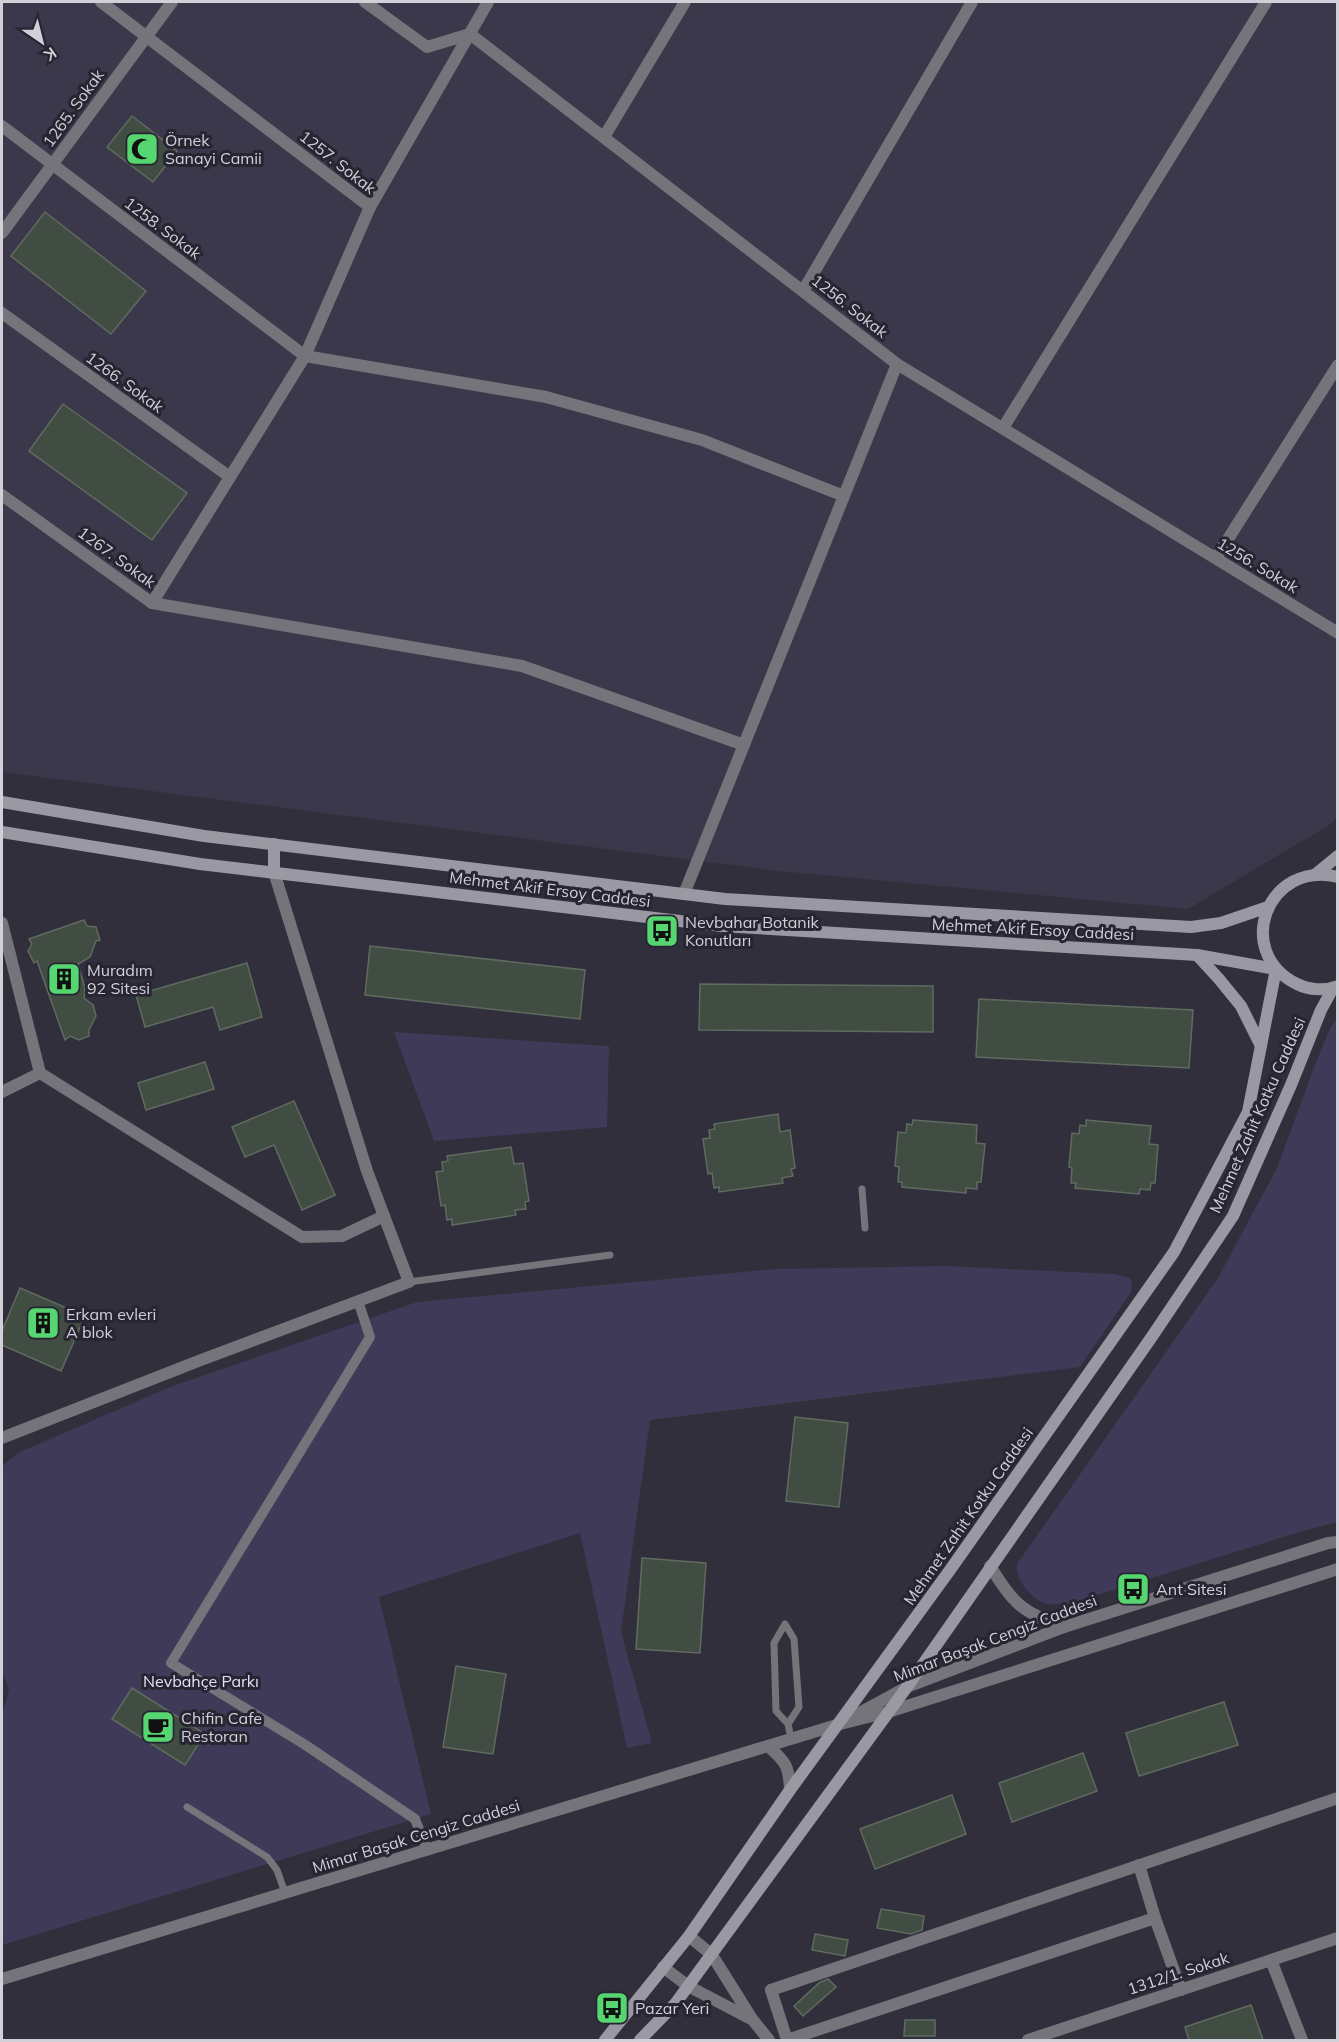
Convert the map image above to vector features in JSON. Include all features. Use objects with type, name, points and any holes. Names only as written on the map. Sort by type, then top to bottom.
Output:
[{"type":"main road","name":"Mehmet Akif Ersoy Caddesi","points":[[2,802],[204,836],[725,898],[1191,927],[1221,923],[1268,907]]},
{"type":"main road","name":"Mehmet Akif Ersoy Caddesi","points":[[2,832],[200,864],[722,926],[1197,955],[1276,969]]},
{"type":"main road","points":[[274,844],[274,873]]},
{"type":"main road","points":[[1316,874],[1338,856]]},
{"type":"main road","points":[[1335,987],[1318,990],[1302,987],[1288,980],[1276,969],[1267,955],[1263,939],[1263,922],[1268,907],[1288,884],[1301,877],[1316,874],[1338,877]]},
{"type":"main road","points":[[1197,955],[1241,1006],[1260,1044]]},
{"type":"main road","name":"Mehmet Zahit Kotku Caddesi","points":[[605,2040],[689,1936],[790,1790],[840,1724],[1174,1252],[1248,1112],[1276,969]]},
{"type":"main road","name":"Mehmet Zahit Kotku Caddesi","points":[[640,2040],[675,2004],[907,1687],[1151,1338],[1233,1216],[1291,1085],[1321,1010],[1335,987]]},
{"type":"street","name":"1257. Sokak","points":[[101,2],[370,207],[305,356],[230,477]]},
{"type":"street","name":"1265. Sokak","points":[[2,233],[172,2]]},
{"type":"street","points":[[365,2],[427,47],[470,34]]},
{"type":"street","points":[[370,207],[488,2]]},
{"type":"street","points":[[803,291],[972,2]]},
{"type":"street","points":[[1003,428],[1266,2]]},
{"type":"street","points":[[604,137],[680,3]]},
{"type":"street","name":"1256. Sokak","points":[[470,34],[897,364],[1338,633]]},
{"type":"street","name":"1258. Sokak","points":[[2,126],[305,356]]},
{"type":"street","name":"1266. Sokak","points":[[2,313],[230,477]]},
{"type":"street","points":[[305,356],[546,397],[702,440],[844,496]]},
{"type":"street","points":[[684,894],[897,364]]},
{"type":"street","points":[[1215,558],[1338,365]]},
{"type":"street","name":"1267. Sokak","points":[[2,495],[152,603],[230,477]]},
{"type":"street","points":[[152,603],[522,666],[744,745]]},
{"type":"street","points":[[2,1438],[409,1282],[367,1171],[274,873]]},
{"type":"street","points":[[2,923],[40,1073],[302,1237],[342,1236],[384,1216]]},
{"type":"street","points":[[2,1092],[40,1073]]},
{"type":"street","points":[[358,1301],[370,1337],[171,1663],[304,1744],[415,1819],[428,1850]]},
{"type":"street","name":"Mimar Başak Cengiz Caddesi","points":[[840,1724],[907,1687],[1064,1627],[1306,1549],[1338,1542]]},
{"type":"street","points":[[990,1566],[1018,1606],[1037,1618],[1064,1627]]},
{"type":"street","name":"Mimar Başak Cengiz Caddesi","points":[[2,1980],[840,1724],[888,1712],[1338,1569]]},
{"type":"street","points":[[768,1746],[780,1756],[789,1770],[790,1790]]},
{"type":"street","points":[[1155,1918],[787,2040],[771,1990],[1338,1798]]},
{"type":"street","points":[[1139,1865],[1180,1990]]},
{"type":"street","points":[[689,1936],[712,1955],[752,2019],[769,2040]]},
{"type":"street","name":"1312/1. Sokak","points":[[1028,2040],[1338,1938]]},
{"type":"street","points":[[1271,1960],[1302,2040]]},
{"type":"street","points":[[663,1967],[688,1986],[752,2019]]},
{"type":"lane","points":[[862,1189],[865,1228]]},
{"type":"lane","points":[[409,1282],[610,1255]]},
{"type":"lane","points":[[788,1724],[799,1707],[794,1639],[784,1624],[774,1643],[776,1711],[788,1724],[791,1739]]},
{"type":"lane","points":[[186,1807],[267,1857],[278,1870],[285,1893]]},
{"type":"shaded area","points":[[2,2],[1337,2],[1337,817],[1331,824],[1188,909],[779,871],[2,772]]},
{"type":"green space","points":[[1337,1018],[1337,1522],[1065,1605],[1046,1604],[1029,1592],[1021,1581],[1017,1564],[1218,1278],[1277,1168],[1313,1070],[1330,1028]]},
{"type":"green space","points":[[394,1032],[609,1046],[607,1127],[434,1141]]},
{"type":"green space","name":"Nevbahçe Parkı","points":[[946,1266],[1114,1274],[1130,1278],[1132,1285],[1131,1292],[1080,1367],[650,1420],[621,1632],[652,1743],[627,1748],[580,1533],[379,1597],[431,1814],[2,1945],[2,1715],[9,1690],[2,1671],[2,1466],[18,1453],[170,1387],[417,1302],[776,1269]]},
{"type":"building","name":"Örnek Sanayi Camii","points":[[132,116],[177,151],[153,182],[107,147]]},
{"type":"building","points":[[45,212],[146,291],[111,334],[11,256]]},
{"type":"building","points":[[63,404],[187,493],[152,540],[29,451]]},
{"type":"building","name":"Muradım 92 Sitesi","points":[[84,920],[87,926],[96,927],[100,940],[96,941],[90,957],[78,964],[85,988],[84,998],[93,1005],[96,1016],[89,1030],[89,1036],[79,1040],[70,1036],[65,1040],[37,961],[34,963],[28,951],[32,944],[29,939]]},
{"type":"building","points":[[370,946],[585,970],[580,1019],[365,995]]},
{"type":"building","points":[[247,963],[262,1017],[220,1030],[213,1007],[145,1027],[136,995]]},
{"type":"building","points":[[700,984],[933,986],[933,1032],[699,1030]]},
{"type":"building","points":[[979,999],[1193,1010],[1189,1068],[976,1057]]},
{"type":"building","points":[[205,1062],[214,1089],[146,1110],[138,1083]]},
{"type":"building","points":[[294,1101],[335,1195],[302,1210],[274,1145],[245,1157],[232,1127]]},
{"type":"building","points":[[778,1114],[780,1132],[790,1130],[795,1168],[791,1169],[793,1176],[782,1178],[783,1183],[719,1192],[719,1187],[714,1188],[712,1173],[708,1174],[703,1139],[710,1138],[709,1130],[715,1129],[714,1124]]},
{"type":"building","points":[[913,1120],[977,1125],[976,1143],[985,1144],[981,1182],[977,1182],[977,1189],[966,1188],[966,1193],[902,1187],[902,1182],[898,1182],[899,1167],[895,1166],[898,1132],[906,1133],[907,1124],[912,1125]]},
{"type":"building","points":[[1086,1120],[1151,1126],[1149,1144],[1158,1145],[1155,1183],[1151,1183],[1150,1190],[1140,1189],[1139,1194],[1075,1188],[1076,1183],[1071,1183],[1072,1168],[1069,1167],[1072,1133],[1079,1134],[1080,1125],[1086,1126]]},
{"type":"building","points":[[511,1147],[514,1164],[523,1163],[529,1201],[525,1202],[526,1209],[515,1210],[516,1215],[452,1225],[452,1219],[447,1220],[445,1205],[441,1206],[436,1172],[443,1171],[442,1162],[448,1161],[447,1156]]},
{"type":"building","name":"Erkam evleri A blok","points":[[20,1288],[85,1316],[61,1371],[2,1345],[2,1331]]},
{"type":"building","points":[[795,1417],[848,1423],[839,1507],[786,1501]]},
{"type":"building","points":[[642,1558],[706,1563],[700,1653],[636,1649]]},
{"type":"building","points":[[456,1666],[506,1674],[493,1754],[443,1747]]},
{"type":"building","name":"Chifin Cafe Restoran","points":[[132,1688],[205,1734],[185,1765],[112,1719]]},
{"type":"building","points":[[1224,1702],[1238,1745],[1139,1776],[1126,1733]]},
{"type":"building","points":[[1083,1753],[1097,1791],[1012,1822],[999,1783]]},
{"type":"building","points":[[952,1795],[966,1834],[875,1869],[860,1829]]},
{"type":"building","points":[[881,1909],[924,1916],[922,1930],[911,1934],[877,1928]]},
{"type":"building","points":[[815,1934],[848,1940],[845,1956],[812,1950]]},
{"type":"building","points":[[828,1979],[836,1987],[803,2016],[794,2006],[819,1983]]},
{"type":"building","points":[[1251,2005],[1263,2040],[1189,2040],[1185,2027]]},
{"type":"building","points":[[905,2020],[935,2020],[935,2036],[904,2036]]},
{"type":"place","name":"Örnek Sanayi Camii","points":[[142,149]]},
{"type":"place","name":"Nevbahar Botanik Konutları","points":[[662,931]]},
{"type":"place","name":"Muradım 92 Sitesi","points":[[64,979]]},
{"type":"place","name":"Erkam evleri A blok","points":[[43,1323]]},
{"type":"place","name":"Ant Sitesi","points":[[1133,1589]]},
{"type":"place","name":"Chifin Cafe Restoran","points":[[158,1727]]},
{"type":"place","name":"Pazar Yeri","points":[[612,2008]]}]
